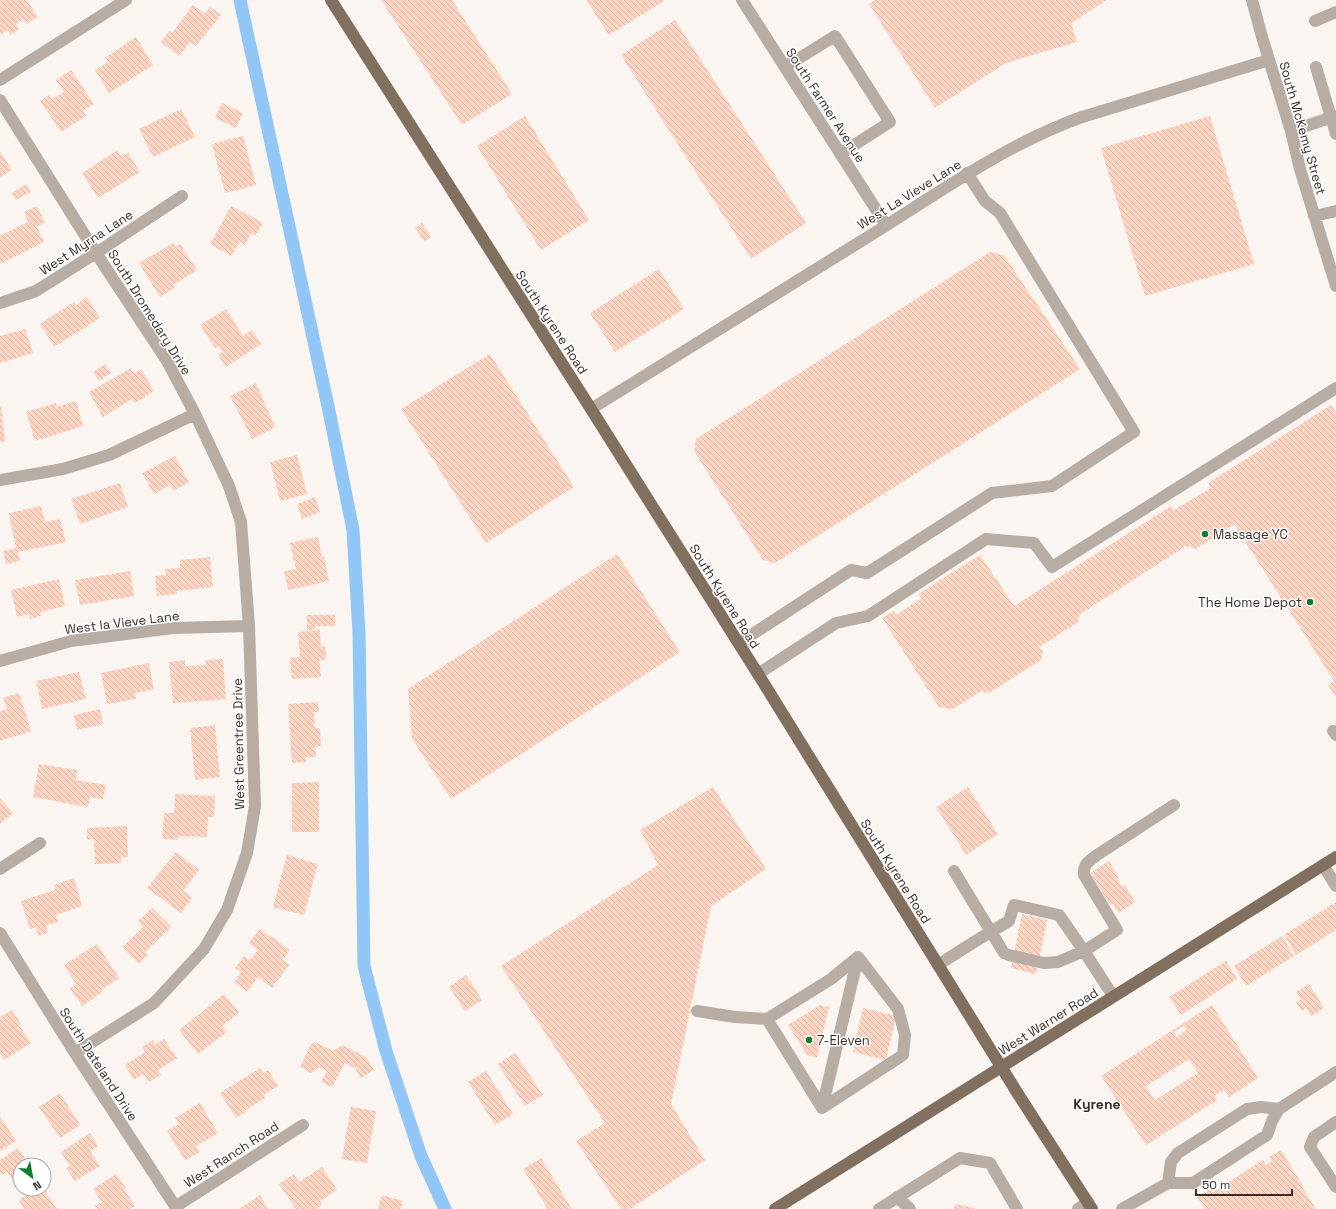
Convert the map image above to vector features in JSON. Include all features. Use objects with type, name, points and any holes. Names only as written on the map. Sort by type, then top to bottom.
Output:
[{"type":"main road","name":"South Kyrene Road","points":[[331,0],[758,674],[1086,1207]]},
{"type":"main road","name":"West Warner Road","points":[[775,1209],[1000,1066],[1336,857]]},
{"type":"street","points":[[0,80],[126,0]]},
{"type":"street","name":"South Farmer Avenue","points":[[742,0],[886,225]]},
{"type":"street","name":"South McKemy Street","points":[[1252,0],[1291,131],[1300,169],[1314,216],[1332,262],[1336,286]]},
{"type":"street","points":[[1315,21],[1336,12]]},
{"type":"street","points":[[785,67],[835,36],[890,122],[840,154]]},
{"type":"street","name":"West La Vieve Lane","points":[[591,409],[967,173],[1002,153],[1052,128],[1085,116],[1269,60]]},
{"type":"street","points":[[1316,67],[1334,117],[1336,134]]},
{"type":"street","name":"South Dromedary Drive","points":[[0,100],[96,253],[167,361],[195,414],[229,486],[241,522],[249,626]]},
{"type":"street","points":[[1291,131],[1334,117]]},
{"type":"street","points":[[738,643],[851,570],[867,573],[992,493],[1052,486],[1134,432],[1000,213],[985,201],[967,173]]},
{"type":"street","name":"West Myrna Lane","points":[[0,303],[36,291],[182,196]]},
{"type":"street","points":[[1314,216],[1336,212]]},
{"type":"street","points":[[758,674],[836,624],[868,616],[986,539],[1034,543],[1052,568],[1336,388]]},
{"type":"street","points":[[0,480],[62,470],[109,454],[195,414]]},
{"type":"street","name":"West la Vieve Lane","points":[[0,661],[71,641],[172,628],[249,626]]},
{"type":"street","name":"West Greentree Drive","points":[[75,1053],[154,1003],[204,949],[227,910],[247,853],[255,806],[249,626]]},
{"type":"street","points":[[954,871],[1004,953],[1030,960],[1058,962],[1084,951],[1117,930],[1084,875],[1083,869],[1086,863],[1174,805]]},
{"type":"street","points":[[0,869],[40,843]]},
{"type":"street","points":[[1323,865],[1336,886]]},
{"type":"street","points":[[938,965],[1009,921],[1014,905],[1059,915],[1113,996]]},
{"type":"street","name":"South Dateland Drive","points":[[0,933],[75,1053],[176,1208]]},
{"type":"street","points":[[697,1011],[735,1017],[767,1019],[831,979],[858,957]]},
{"type":"street","points":[[822,1108],[903,1055],[905,1035],[898,1009],[858,957]]},
{"type":"street","points":[[822,1108],[858,957]]},
{"type":"street","points":[[767,1019],[822,1108]]},
{"type":"street","points":[[1122,1209],[1168,1183],[1193,1183],[1267,1135],[1272,1121],[1279,1109],[1336,1072]]},
{"type":"street","points":[[1168,1183],[1171,1162],[1178,1153],[1247,1110],[1261,1107],[1279,1109]]},
{"type":"street","points":[[1336,1122],[1314,1136],[1310,1147],[1331,1170],[1336,1187]]},
{"type":"street","name":"West Ranch Road","points":[[176,1208],[303,1125]]},
{"type":"street","points":[[879,1209],[960,1158],[990,1163],[1017,1209]]},
{"type":"street","points":[[897,1197],[910,1209]]},
{"type":"building","points":[[27,0],[38,17],[26,24],[23,20],[16,24],[19,29],[11,35],[7,30],[0,35],[0,1]]},
{"type":"building","points":[[381,0],[452,0],[512,94],[462,125]]},
{"type":"building","points":[[586,0],[663,0],[664,1],[609,35]]},
{"type":"building","points":[[875,0],[1107,0],[1071,23],[1077,42],[1006,63],[935,108],[869,4]]},
{"type":"building","points":[[193,5],[205,14],[210,7],[221,15],[196,46],[190,42],[179,56],[161,42],[169,31],[172,33]]},
{"type":"building","points":[[675,20],[806,223],[751,259],[621,55]]},
{"type":"building","points":[[136,37],[153,65],[109,93],[95,70],[108,62],[105,58]]},
{"type":"building","points":[[71,70],[94,104],[83,111],[86,116],[61,132],[40,101],[49,95],[52,99],[64,92],[56,80]]},
{"type":"building","points":[[222,103],[243,113],[236,128],[215,118]]},
{"type":"building","points":[[181,109],[195,137],[153,157],[139,129]]},
{"type":"building","points":[[525,116],[589,220],[541,250],[477,146]]},
{"type":"building","points":[[1210,116],[1254,264],[1145,296],[1101,148]]},
{"type":"building","points":[[243,136],[256,185],[225,193],[212,144]]},
{"type":"building","points":[[118,150],[121,156],[128,152],[140,172],[98,198],[82,173]]},
{"type":"building","points":[[0,151],[12,170],[0,177]]},
{"type":"building","points":[[26,184],[31,192],[16,200],[12,193]]},
{"type":"building","points":[[37,206],[45,222],[37,227],[44,242],[0,264],[0,236],[28,222],[24,212]]},
{"type":"building","points":[[231,206],[263,223],[255,236],[251,233],[245,245],[240,242],[231,256],[210,244]]},
{"type":"building","points":[[422,223],[431,237],[424,241],[415,228]]},
{"type":"building","points":[[173,243],[175,247],[180,244],[197,270],[173,285],[174,288],[160,297],[139,263]]},
{"type":"building","points":[[990,252],[1004,255],[1080,369],[775,563],[763,560],[694,451],[696,439]]},
{"type":"building","points":[[659,269],[684,309],[615,352],[590,313]]},
{"type":"building","points":[[87,297],[100,318],[54,347],[40,324],[74,302],[76,305]]},
{"type":"building","points":[[226,309],[243,336],[252,330],[261,344],[226,367],[218,355],[223,352],[219,346],[215,348],[200,325]]},
{"type":"building","points":[[25,329],[33,353],[0,363],[0,336]]},
{"type":"building","points":[[490,354],[574,487],[486,543],[401,409]]},
{"type":"building","points":[[105,364],[111,373],[99,381],[93,372]]},
{"type":"building","points":[[131,368],[134,373],[141,369],[154,391],[135,403],[132,399],[103,417],[89,392]]},
{"type":"building","points":[[256,383],[275,427],[252,439],[230,396]]},
{"type":"building","points":[[76,401],[83,426],[35,441],[26,412],[56,403],[57,407]]},
{"type":"building","points":[[1331,405],[1336,413],[1336,697],[1328,685],[1334,681],[1234,524],[1196,549],[1186,546],[1080,614],[1077,623],[1039,647],[1043,652],[1041,660],[989,693],[981,691],[953,709],[939,707],[882,618],[894,611],[896,615],[922,598],[918,594],[980,555],[1014,606],[1171,506],[1174,510],[1211,488],[1208,483]]},
{"type":"building","points":[[0,406],[5,441],[0,442]]},
{"type":"building","points":[[297,455],[307,494],[280,501],[270,462]]},
{"type":"building","points":[[175,456],[189,482],[173,491],[170,485],[154,494],[142,473]]},
{"type":"building","points":[[120,483],[128,507],[80,524],[71,499]]},
{"type":"building","points":[[315,497],[320,512],[302,519],[297,504]]},
{"type":"building","points":[[41,506],[45,522],[60,519],[66,542],[18,552],[20,561],[6,564],[3,551],[16,548],[9,513]]},
{"type":"building","points":[[318,537],[329,581],[288,590],[284,571],[296,569],[290,543]]},
{"type":"building","points":[[617,554],[680,652],[451,799],[412,739],[408,689]]},
{"type":"building","points":[[210,557],[213,587],[176,591],[177,594],[157,596],[155,576],[166,575],[165,569],[180,568],[180,560]]},
{"type":"building","points":[[130,571],[134,596],[80,605],[75,580]]},
{"type":"building","points":[[59,579],[65,606],[40,612],[41,616],[30,619],[29,614],[17,617],[11,590]]},
{"type":"building","points":[[307,615],[335,615],[335,626],[315,626],[315,630],[307,630]]},
{"type":"building","points":[[320,630],[321,647],[325,646],[326,660],[319,660],[321,677],[292,679],[290,658],[300,657],[298,632]]},
{"type":"building","points":[[223,659],[226,699],[173,703],[169,662],[185,660],[185,666],[206,665],[205,660]]},
{"type":"building","points":[[149,663],[154,689],[135,693],[136,699],[107,704],[101,673]]},
{"type":"building","points":[[79,672],[86,699],[42,709],[36,681]]},
{"type":"building","points":[[19,693],[31,731],[0,741],[0,711],[7,709],[3,698]]},
{"type":"building","points":[[318,702],[319,712],[314,712],[315,728],[320,728],[321,746],[315,747],[316,757],[306,757],[306,762],[292,763],[288,704]]},
{"type":"building","points":[[100,709],[103,724],[77,730],[74,715]]},
{"type":"building","points":[[215,725],[220,777],[195,780],[190,728]]},
{"type":"building","points":[[39,764],[77,770],[76,780],[106,785],[103,799],[90,797],[88,807],[33,797]]},
{"type":"building","points":[[319,782],[319,832],[292,832],[292,783]]},
{"type":"building","points":[[713,787],[766,869],[711,906],[671,1104],[705,1160],[630,1209],[621,1209],[576,1141],[605,1123],[501,966],[658,865],[640,830]]},
{"type":"building","points":[[968,787],[998,834],[966,855],[936,807]]},
{"type":"building","points":[[175,794],[215,796],[214,817],[208,817],[207,837],[178,836],[178,840],[162,839],[164,813],[174,813]]},
{"type":"building","points":[[0,798],[13,813],[0,824]]},
{"type":"building","points":[[127,826],[128,857],[121,857],[121,863],[95,864],[94,839],[87,840],[87,828]]},
{"type":"building","points":[[176,852],[199,870],[183,891],[192,898],[181,913],[147,888]]},
{"type":"building","points":[[287,855],[318,864],[304,915],[273,907]]},
{"type":"building","points":[[1109,861],[1119,878],[1117,879],[1122,887],[1125,885],[1135,902],[1119,913],[1113,904],[1110,905],[1090,873]]},
{"type":"building","points":[[74,878],[82,906],[56,915],[58,922],[46,925],[48,933],[38,936],[36,927],[30,929],[21,901],[55,890],[54,885]]},
{"type":"building","points":[[1336,902],[1336,930],[1296,955],[1284,935]]},
{"type":"building","points":[[152,908],[171,927],[145,952],[148,955],[139,964],[122,947],[143,927],[138,921]]},
{"type":"building","points":[[1022,914],[1047,920],[1036,974],[1011,968]]},
{"type":"building","points":[[260,929],[290,950],[283,960],[289,965],[272,988],[258,977],[247,992],[234,982],[241,972],[235,968],[244,956],[250,960],[258,950],[249,943]]},
{"type":"building","points":[[1282,936],[1294,956],[1246,986],[1234,966]]},
{"type":"building","points":[[97,944],[119,978],[101,990],[102,992],[82,1006],[70,988],[76,984],[64,965]]},
{"type":"building","points":[[1226,961],[1237,979],[1181,1015],[1169,997]]},
{"type":"building","points":[[466,975],[482,1000],[465,1011],[449,987]]},
{"type":"building","points":[[1309,984],[1324,1008],[1311,1016],[1306,1008],[1302,1011],[1296,1002],[1301,999],[1296,992]]},
{"type":"building","points":[[224,994],[239,1013],[222,1026],[227,1032],[198,1054],[179,1030]]},
{"type":"building","name":"7-Eleven","points":[[820,1005],[829,1007],[817,1058],[807,1055],[788,1025]]},
{"type":"building","points":[[1212,1005],[1258,1078],[1229,1097],[1224,1090],[1214,1096],[1217,1100],[1146,1145],[1101,1076]],"holes":[[[1184,1026],[1187,1030],[1177,1037],[1174,1032]],[[1189,1059],[1198,1073],[1155,1100],[1146,1086]]]},
{"type":"building","points":[[863,1008],[896,1016],[886,1060],[853,1052]]},
{"type":"building","points":[[12,1010],[21,1024],[19,1025],[31,1043],[4,1060],[0,1053],[0,1017]]},
{"type":"building","points":[[164,1039],[177,1058],[158,1070],[161,1075],[149,1082],[143,1074],[134,1080],[125,1065],[145,1052],[142,1047],[153,1040],[155,1045]]},
{"type":"building","points":[[315,1042],[333,1051],[342,1045],[366,1057],[374,1070],[361,1078],[355,1068],[345,1063],[332,1087],[321,1082],[327,1071],[319,1067],[311,1073],[300,1067],[311,1044]]},
{"type":"building","points":[[515,1053],[543,1095],[525,1106],[498,1064]]},
{"type":"building","points":[[260,1068],[263,1073],[268,1070],[278,1086],[263,1095],[265,1098],[236,1118],[220,1093]]},
{"type":"building","points":[[486,1071],[513,1114],[495,1125],[468,1082]]},
{"type":"building","points":[[60,1093],[80,1125],[60,1138],[39,1107]]},
{"type":"building","points":[[200,1103],[218,1133],[196,1146],[200,1152],[185,1160],[167,1131],[179,1124],[175,1118]]},
{"type":"building","points":[[351,1107],[376,1111],[367,1163],[342,1159]]},
{"type":"building","points":[[0,1116],[16,1141],[0,1151]]},
{"type":"building","points":[[90,1133],[98,1146],[90,1151],[100,1166],[75,1181],[66,1168],[70,1166],[61,1152]]},
{"type":"building","points":[[18,1148],[24,1157],[12,1157],[12,1179],[7,1172],[2,1175],[0,1172],[0,1160]]},
{"type":"building","points":[[1281,1150],[1316,1209],[1205,1209],[1197,1197],[1208,1190],[1213,1192],[1220,1188],[1223,1192],[1227,1190],[1224,1185],[1263,1160],[1266,1165],[1272,1161],[1269,1157]]},
{"type":"building","points":[[541,1158],[572,1209],[548,1209],[523,1169]]},
{"type":"building","points":[[322,1167],[337,1190],[320,1201],[322,1205],[316,1209],[296,1209],[279,1184],[294,1174],[299,1182]]},
{"type":"building","points":[[116,1174],[126,1188],[124,1189],[135,1206],[130,1209],[98,1209],[95,1206],[102,1202],[93,1189]]},
{"type":"building","points":[[260,1195],[268,1209],[239,1209]]},
{"type":"building","points":[[382,1195],[403,1201],[401,1209],[378,1209]]},
{"type":"building","points":[[24,1197],[49,1197],[57,1209],[24,1209],[19,1200]]},
{"type":"building","points":[[955,1204],[975,1208],[954,1209]]},
{"type":"waterway","points":[[240,0],[329,411],[353,530],[359,633],[364,966],[386,1051],[421,1156],[445,1209]]},
{"type":"place","name":"Massage YC","points":[[1205,534]]},
{"type":"place","name":"The Home Depot","points":[[1310,602]]},
{"type":"place","name":"7-Eleven","points":[[809,1040]]},
{"type":"district","name":"Kyrene","points":[[1097,1104]]}]
